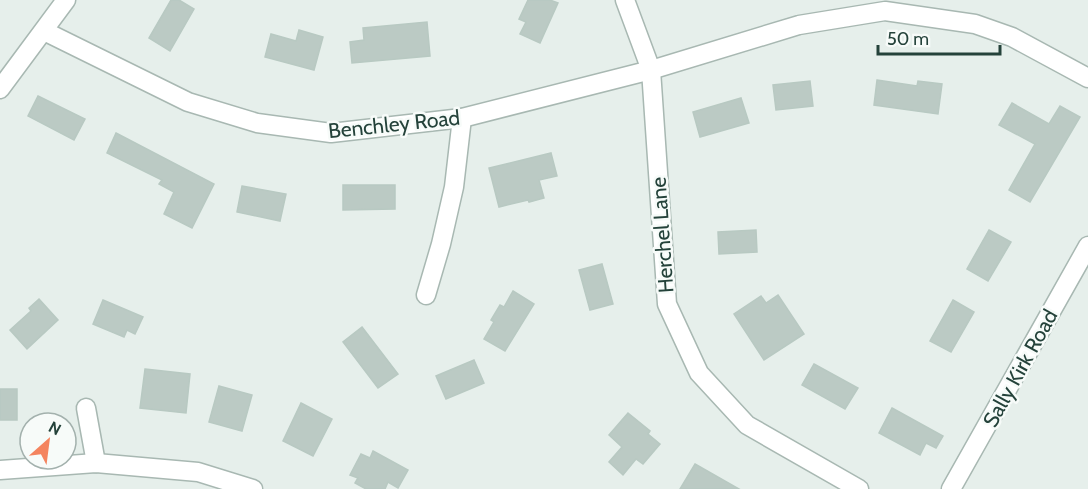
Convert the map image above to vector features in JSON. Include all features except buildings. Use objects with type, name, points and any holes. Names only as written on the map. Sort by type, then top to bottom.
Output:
[{"type":"street","points":[[0,89],[66,0]]},
{"type":"street","name":"Herchel Lane","points":[[625,0],[651,70],[667,304],[699,373],[747,425],[859,489]]},
{"type":"street","name":"Benchley Road","points":[[44,31],[188,102],[257,123],[331,134],[462,118],[651,70],[799,25],[885,11],[975,24],[1012,38],[1088,78]]},
{"type":"street","points":[[426,295],[454,187],[462,118]]},
{"type":"street","name":"Sally Kirk Road","points":[[951,489],[1088,246]]},
{"type":"street","points":[[86,408],[96,463]]},
{"type":"street","points":[[0,470],[96,463],[198,472],[253,489]]}]
